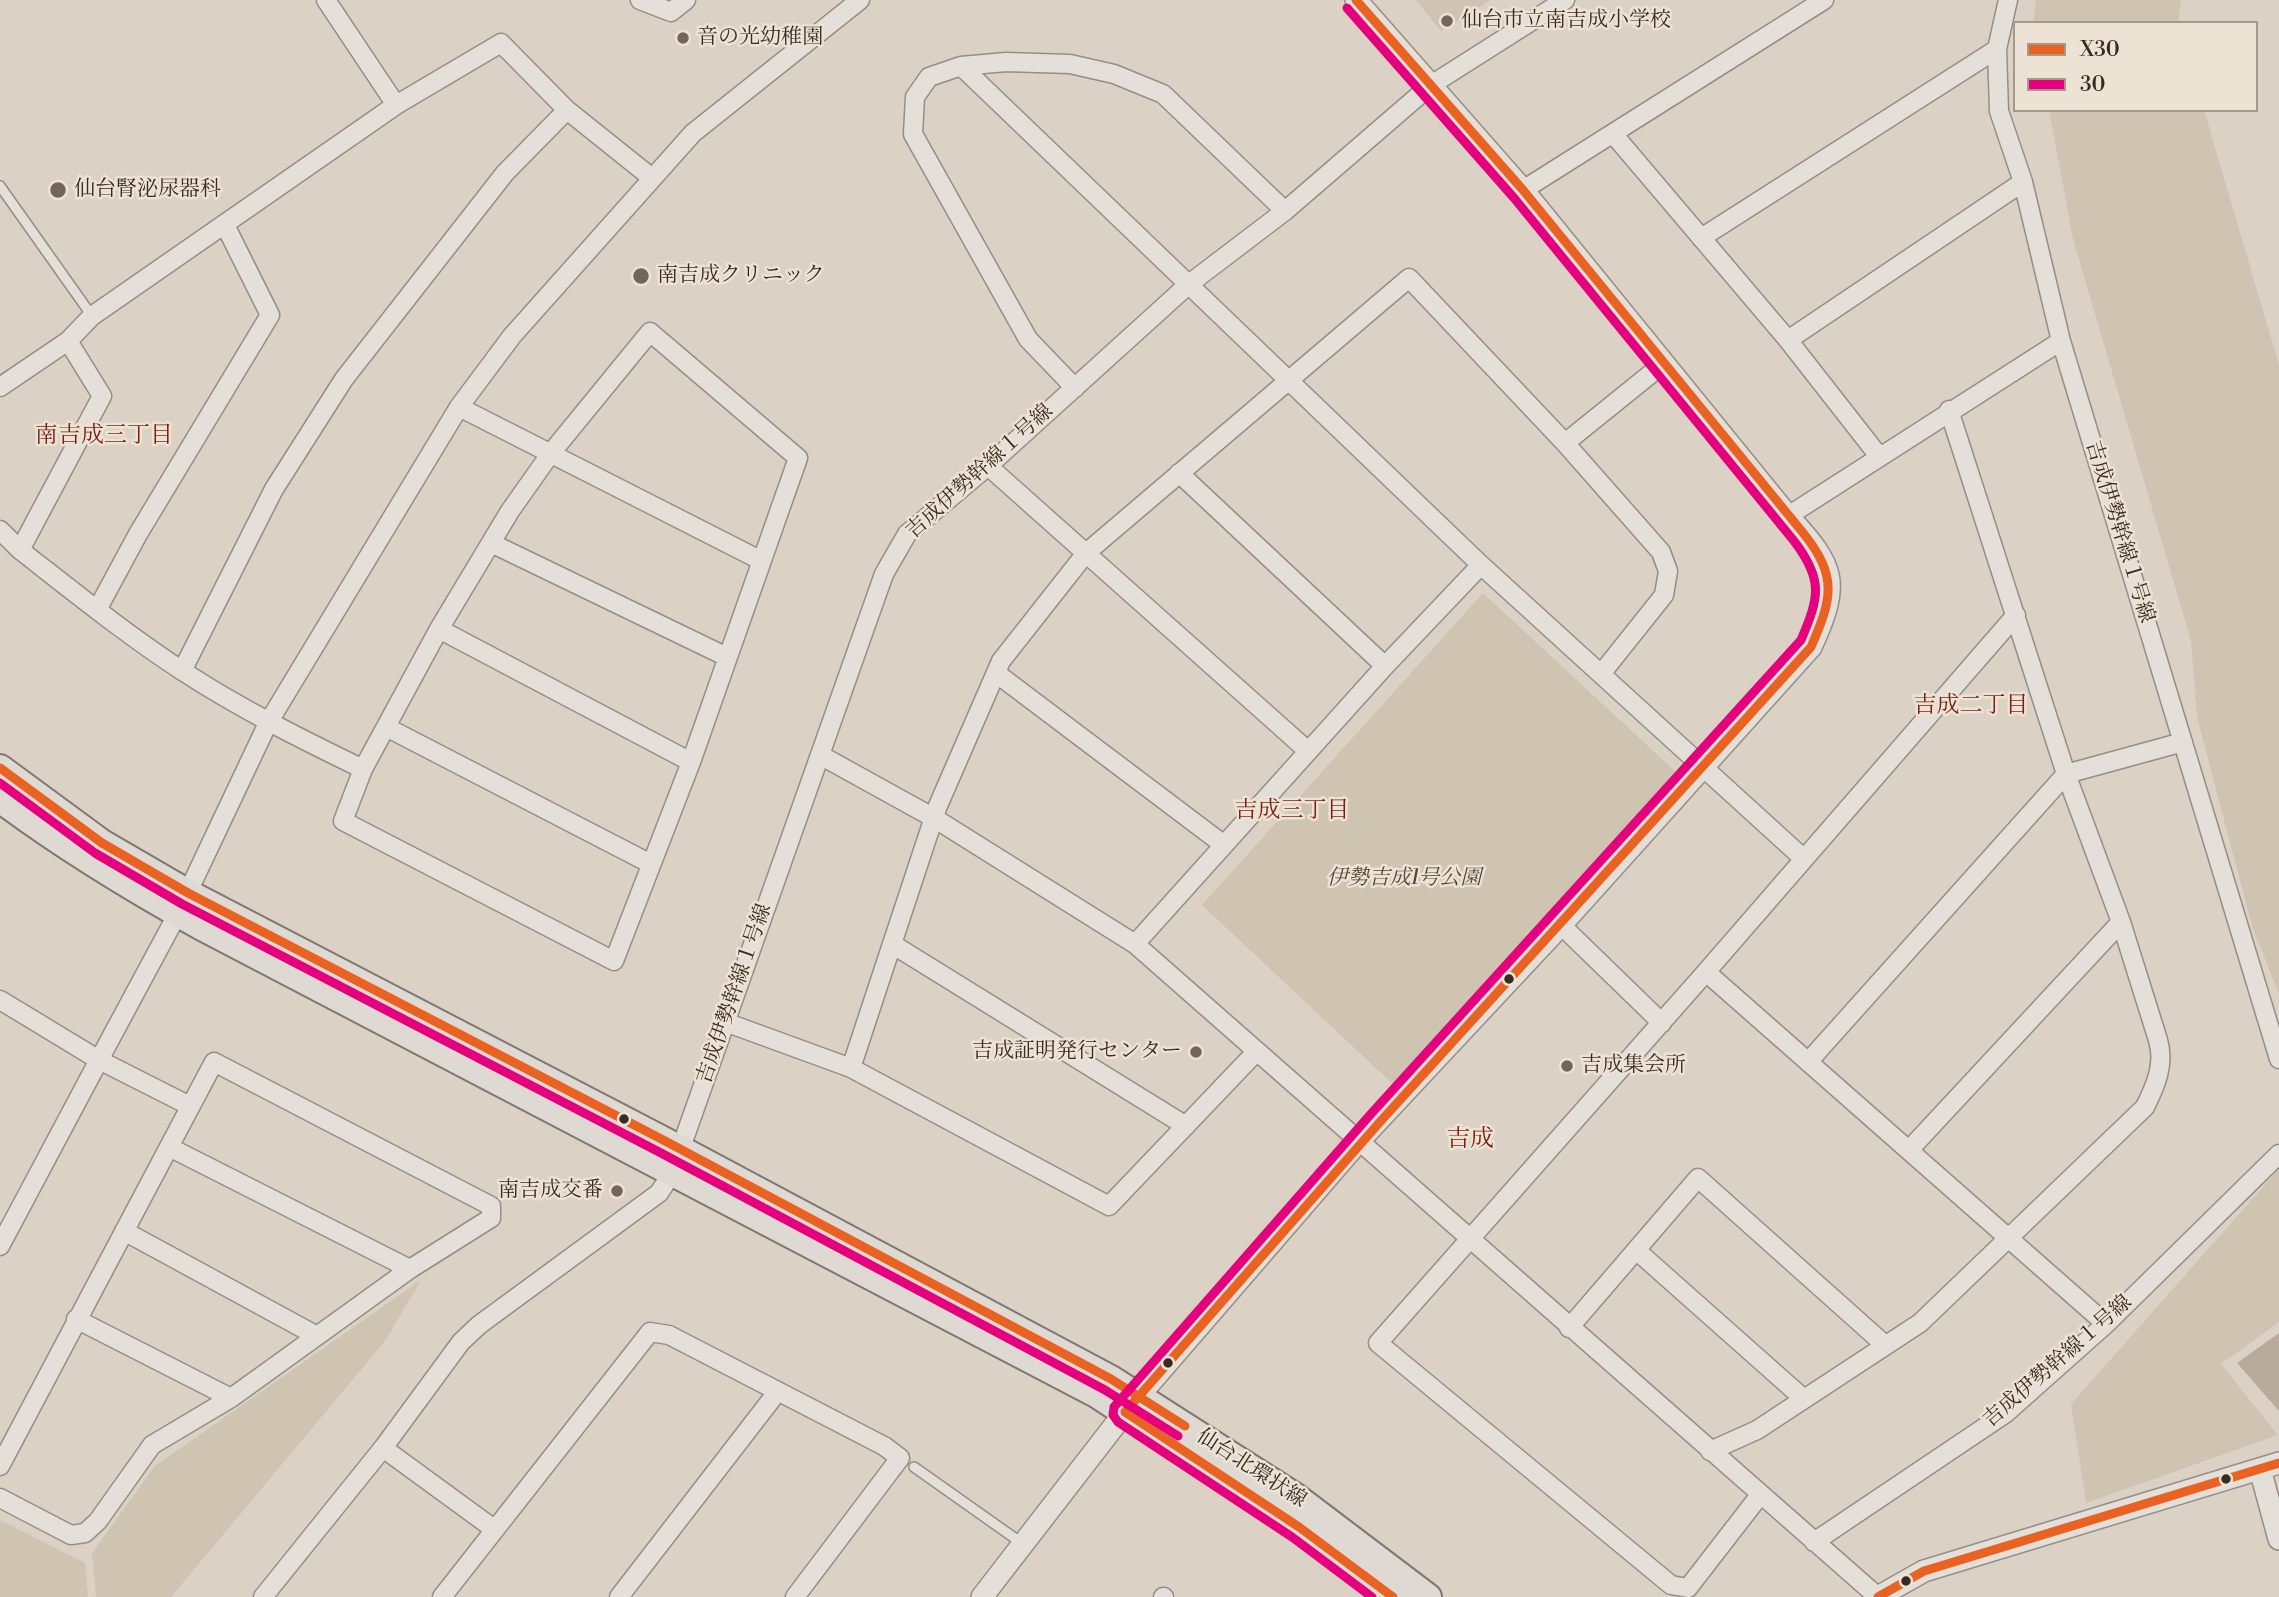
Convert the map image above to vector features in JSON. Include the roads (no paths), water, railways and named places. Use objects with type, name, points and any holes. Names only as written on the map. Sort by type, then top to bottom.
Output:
[{"type":"main road","name":"仙台北環状線","points":[[0,768],[183,903]]},
{"type":"main road","name":"仙台北環状線","points":[[0,799],[52,838],[183,903],[1132,1404],[1296,1497],[1427,1597]]},
{"type":"main road","name":"仙台北環状線","points":[[1132,1404],[1393,1597]]},
{"type":"street","points":[[327,0],[396,106]]},
{"type":"street","points":[[640,0],[671,12],[686,0]]},
{"type":"street","points":[[0,1246],[183,903],[268,723],[459,407],[512,336],[693,133],[860,0]]},
{"type":"street","points":[[982,1597],[1132,1404],[1359,1141],[1561,925],[1702,765],[1811,647],[1828,610],[1830,579],[1819,550],[1663,364],[1523,190],[1356,0]]},
{"type":"street","name":"吉成伊勢幹線１号線","points":[[676,1162],[884,575],[907,534],[988,466],[1189,284],[1285,211],[1431,85],[1565,0]]},
{"type":"street","points":[[1523,190],[1824,0]]},
{"type":"street","name":"吉成伊勢幹線１号線","points":[[2008,0],[1997,49],[1998,111],[2023,182],[2061,341],[2279,1059]]},
{"type":"street","points":[[0,387],[68,341],[92,316],[396,106],[501,43],[567,110],[652,178]]},
{"type":"street","points":[[1701,238],[1997,49]]},
{"type":"street","points":[[1075,388],[1028,339],[913,134],[915,97],[929,77],[961,66],[1006,62],[1070,64],[1114,74],[1163,94],[1285,211]]},
{"type":"street","points":[[961,66],[1482,565],[1804,859]]},
{"type":"street","points":[[183,671],[274,489],[344,379],[505,173],[567,110]]},
{"type":"street","points":[[1614,135],[1788,340],[1878,455]]},
{"type":"street","points":[[1788,340],[2023,182]]},
{"type":"street","points":[[97,610],[138,534],[270,315],[225,225]]},
{"type":"street","points":[[851,1068],[934,818],[1001,661],[1086,553],[1409,278],[1565,443],[1661,552],[1668,571],[1664,595],[1601,674]]},
{"type":"street","points":[[650,332],[799,458],[760,560],[691,762],[614,961],[343,821],[363,769],[439,629],[491,543],[551,453],[650,332]]},
{"type":"street","points":[[20,550],[102,396],[68,341]]},
{"type":"street","points":[[1788,516],[1878,455],[2061,341]]},
{"type":"street","points":[[1565,443],[1663,364]]},
{"type":"street","points":[[459,407],[760,560]]},
{"type":"street","points":[[1710,1451],[1757,1430],[1920,1323],[2145,1107],[2159,1081],[2161,1050],[2121,922],[2066,774],[1949,410]]},
{"type":"street","points":[[988,466],[1308,751]]},
{"type":"street","points":[[1179,473],[1385,666]]},
{"type":"street","points":[[0,530],[20,550],[97,610],[183,671],[268,723],[363,769]]},
{"type":"street","points":[[491,543],[727,657]]},
{"type":"street","points":[[1135,944],[1385,666],[1482,565]]},
{"type":"street","points":[[1760,1495],[1688,1588],[1671,1585],[1378,1343],[1662,1023],[2016,615]]},
{"type":"street","points":[[439,629],[691,762]]},
{"type":"street","points":[[996,673],[1224,845]]},
{"type":"street","points":[[386,727],[651,864]]},
{"type":"street","points":[[1808,1062],[2066,774],[2183,741]]},
{"type":"street","points":[[820,755],[934,818],[1135,944],[1469,1241],[1878,1597],[1924,1571],[2269,1466],[2279,1536]]},
{"type":"street","points":[[1909,1150],[2121,922]]},
{"type":"street","points":[[1561,925],[1662,1023]]},
{"type":"street","points":[[892,944],[1186,1126]]},
{"type":"street","points":[[1706,972],[2106,1324]]},
{"type":"street","points":[[3,1008],[190,1106]]},
{"type":"street","points":[[725,1022],[851,1068],[1110,1206],[1257,1051]]},
{"type":"street","points":[[0,1466],[214,1062],[491,1206],[491,1218],[410,1269],[231,1398],[152,1445],[97,1521],[85,1533],[71,1535],[0,1498]]},
{"type":"street","points":[[169,1147],[410,1269]]},
{"type":"street","name":"吉成伊勢幹線１号線","points":[[1814,1542],[2006,1413],[2106,1324],[2279,1154]]},
{"type":"street","points":[[263,1597],[383,1448],[461,1342],[479,1325],[659,1193],[676,1162]]},
{"type":"street","points":[[1569,1328],[1698,1178],[1885,1345]]},
{"type":"street","points":[[124,1231],[317,1336]]},
{"type":"street","points":[[1636,1250],[1804,1399]]},
{"type":"street","points":[[76,1319],[231,1398]]},
{"type":"street","points":[[442,1597],[650,1332],[670,1335],[900,1458],[795,1597]]},
{"type":"street","points":[[620,1597],[778,1391]]},
{"type":"street","points":[[383,1448],[495,1529]]},
{"type":"lane","points":[[0,186],[92,316]]},
{"type":"lane","points":[[914,1467],[1023,1544]]},
{"type":"place","name":"仙台市立南吉成小学校","points":[[1447,21]]},
{"type":"place","name":"音の光幼稚園","points":[[683,38]]},
{"type":"place","name":"仙台腎泌尿器科","points":[[58,190]]},
{"type":"place","name":"南吉成クリニック","points":[[641,276]]},
{"type":"place","name":"吉成証明発行センター","points":[[1196,1052]]},
{"type":"place","name":"吉成集会所","points":[[1567,1066]]},
{"type":"place","name":"南吉成交番","points":[[617,1191]]},
{"type":"district","name":"南吉成三丁目","points":[[104,436]]},
{"type":"district","name":"吉成二丁目","points":[[1971,706]]},
{"type":"district","name":"吉成三丁目","points":[[1292,811]]},
{"type":"district","name":"吉成","points":[[1470,1140]]},
{"type":"park label","name":"伊勢吉成1号公園","points":[[1404,879]]}]
